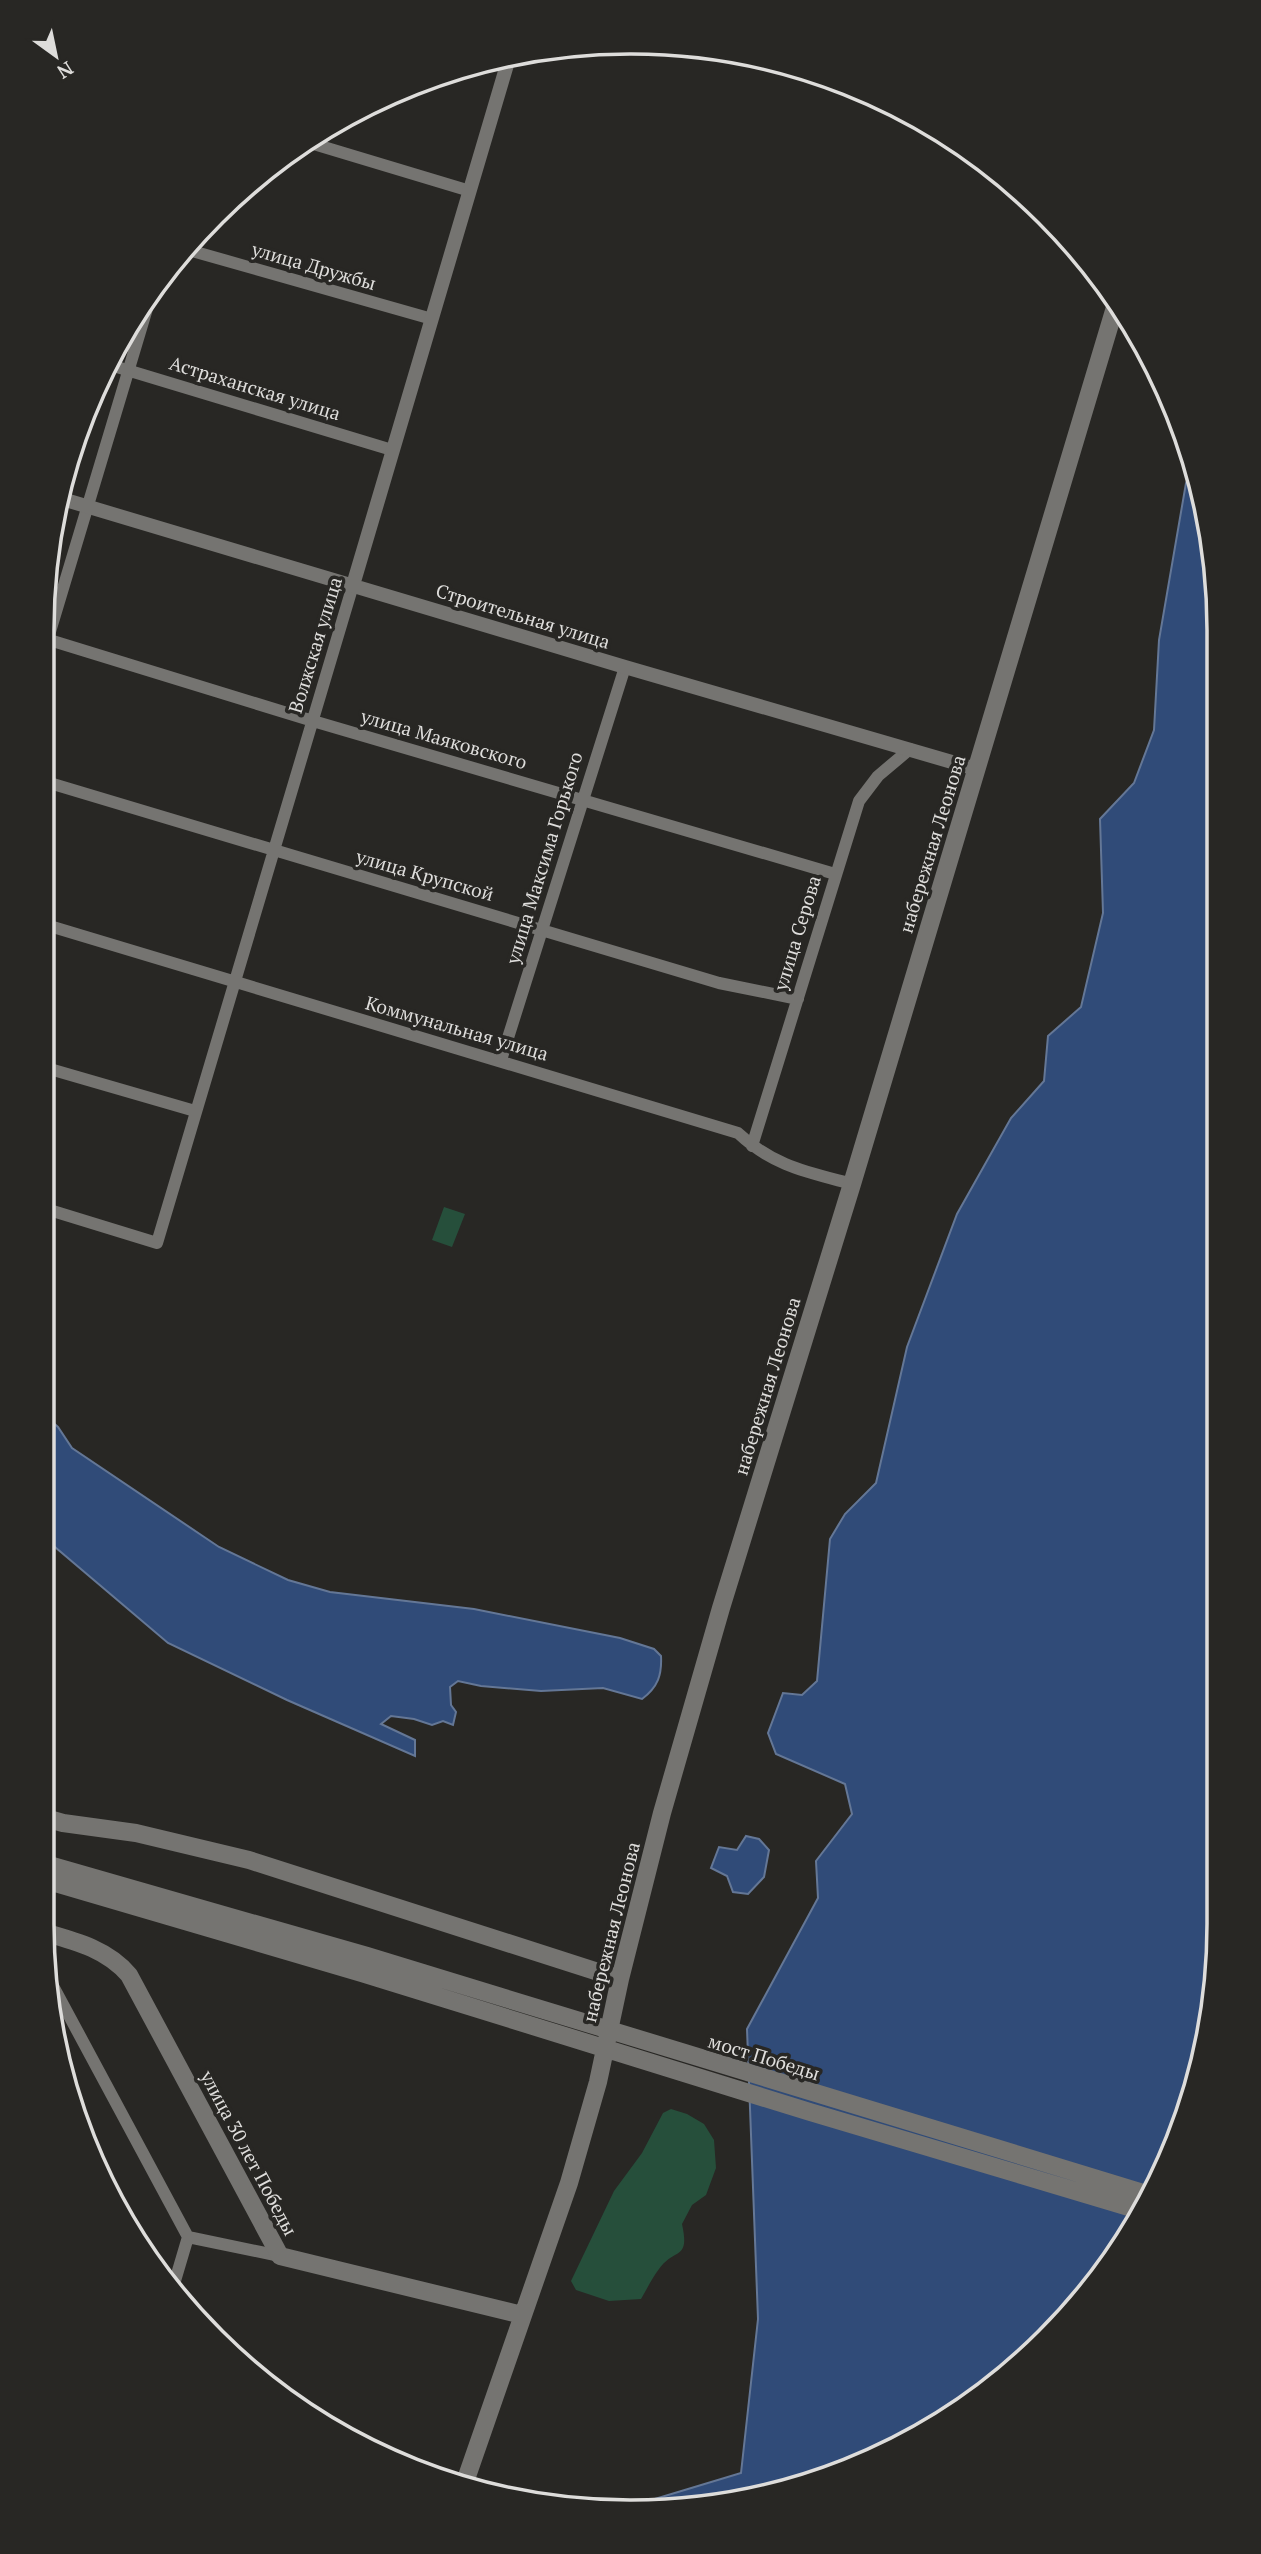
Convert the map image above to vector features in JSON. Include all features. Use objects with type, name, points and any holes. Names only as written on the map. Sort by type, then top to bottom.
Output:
[{"type":"main road","name":"набережная Леонова","points":[[467,2476],[569,2183],[597,2082],[662,1813],[717,1621],[852,1184],[1113,315]]},
{"type":"main road","points":[[54,1820],[136,1833],[249,1860],[620,1979]]},
{"type":"main road","points":[[54,1867],[364,1964],[810,2112],[1132,2208]]},
{"type":"main road","points":[[54,1883],[364,1964]]},
{"type":"main road","name":"улица 30 лет Победы","points":[[54,1936],[103,1952],[118,1962],[129,1975],[280,2256],[522,2315]]},
{"type":"main road","name":"мост Победы","points":[[364,1964],[1140,2192]]},
{"type":"street","name":"Волжская улица","points":[[54,1211],[157,1243],[504,68]]},
{"type":"street","points":[[319,146],[470,191]]},
{"type":"street","name":"улица Дружбы","points":[[196,252],[432,319]]},
{"type":"street","points":[[55,611],[141,326]]},
{"type":"street","name":"Астраханская улица","points":[[118,367],[392,450]]},
{"type":"street","name":"Строительная улица","points":[[69,501],[976,769]]},
{"type":"street","name":"улица Маяковского","points":[[54,641],[313,722],[835,874]]},
{"type":"street","name":"улица Максима Горького","points":[[501,1060],[625,667]]},
{"type":"street","name":"улица Серова","points":[[752,1146],[859,801],[878,776],[910,749]]},
{"type":"street","name":"улица Крупской","points":[[54,784],[719,983],[798,999]]},
{"type":"street","name":"Коммунальная улица","points":[[54,927],[738,1133],[752,1146],[784,1166],[852,1184]]},
{"type":"street","points":[[54,1070],[195,1111]]},
{"type":"street","points":[[59,1995],[188,2237],[176,2278]]},
{"type":"street","points":[[188,2237],[280,2256]]},
{"type":"green space","points":[[444,1207],[465,1214],[452,1247],[432,1240]]},
{"type":"green space","points":[[671,2109],[704,2124],[714,2140],[716,2168],[706,2195],[692,2205],[682,2224],[682,2249],[659,2269],[641,2299],[609,2301],[576,2290],[571,2281],[614,2191],[642,2153],[663,2113]]},
{"type":"water","points":[[1187,481],[1202,555],[1207,630],[1207,1924],[1202,1999],[1187,2073],[1163,2144],[1130,2212],[1110,2244],[1064,2303],[1038,2331],[981,2381],[919,2423],[851,2456],[816,2469],[743,2489],[654,2499],[741,2473],[758,2319],[747,2029],[818,1898],[816,1861],[852,1814],[845,1784],[776,1754],[768,1733],[783,1693],[802,1695],[817,1681],[830,1539],[845,1514],[876,1483],[907,1347],[957,1214],[1011,1118],[1044,1081],[1048,1036],[1081,1007],[1103,913],[1100,819],[1134,783],[1154,730],[1159,640]]},
{"type":"water","points":[[54,1424],[72,1448],[219,1547],[288,1580],[330,1592],[474,1609],[620,1638],[654,1649],[661,1656],[661,1669],[652,1690],[642,1699],[603,1688],[541,1691],[481,1686],[458,1681],[450,1687],[451,1705],[456,1712],[453,1725],[443,1721],[432,1725],[391,1716],[381,1724],[415,1740],[415,1756],[287,1700],[168,1643],[54,1546]]},
{"type":"water","points":[[746,1836],[759,1839],[769,1850],[764,1877],[748,1894],[733,1892],[727,1876],[711,1868],[719,1847],[737,1850]]}]
